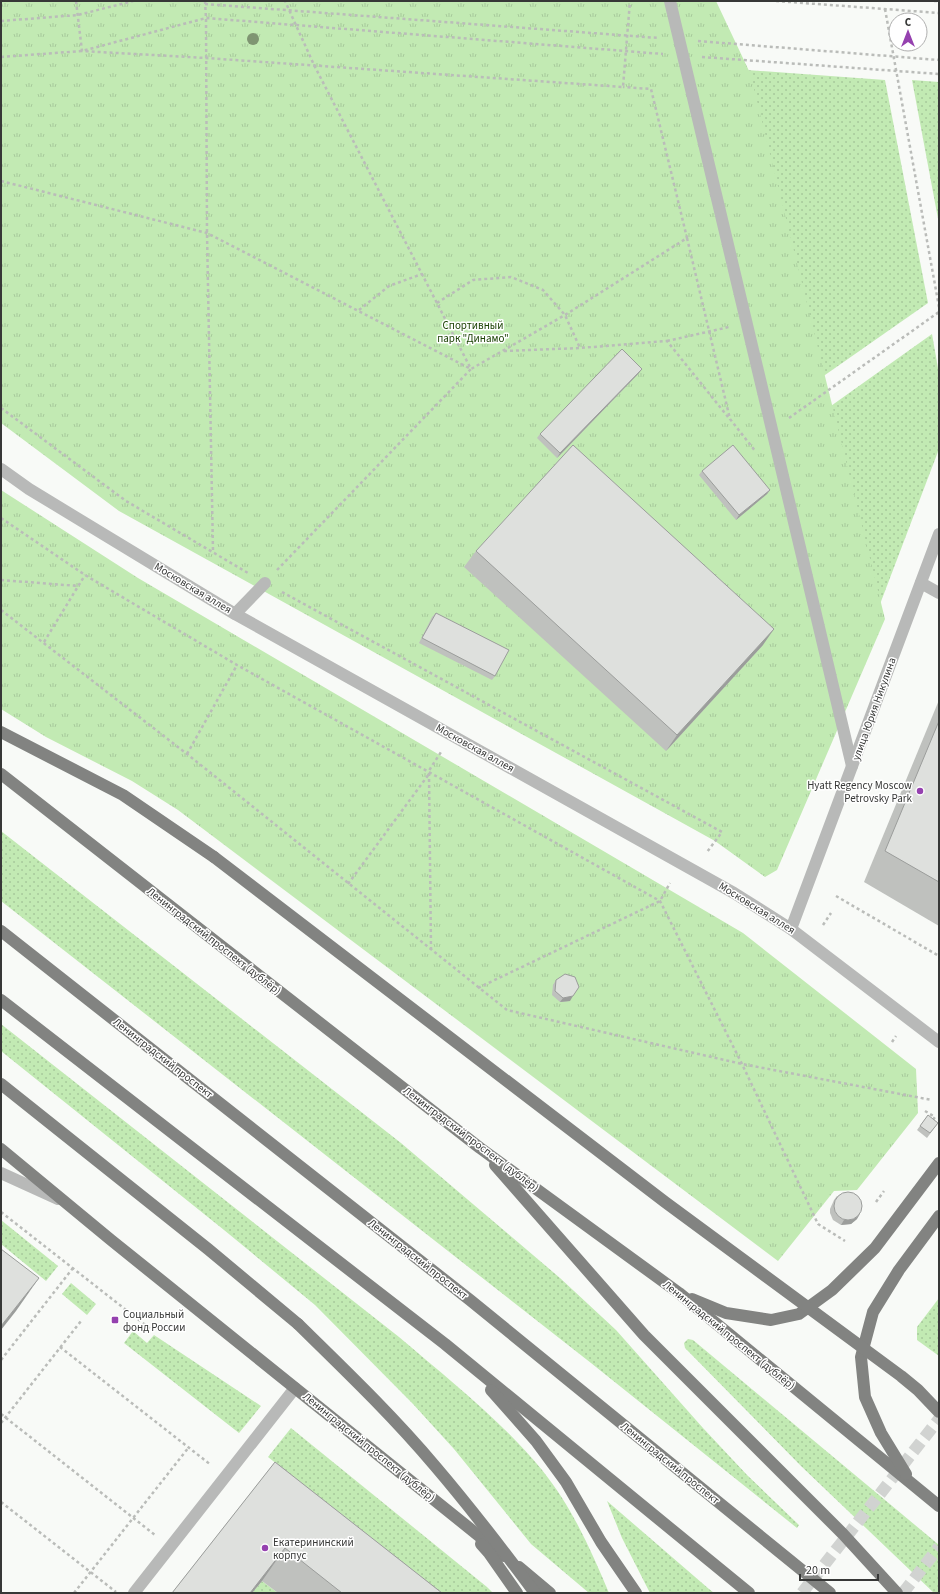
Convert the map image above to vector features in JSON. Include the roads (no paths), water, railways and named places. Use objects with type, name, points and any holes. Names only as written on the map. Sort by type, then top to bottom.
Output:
[{"type":"main road","points":[[1,732],[123,795],[214,857],[671,1206],[901,1376],[918,1390],[939,1412]]},
{"type":"main road","name":"Ленинградский проспект (дублёр)","points":[[1,774],[480,1148],[679,1293],[939,1506]]},
{"type":"main road","name":"Ленинградский проспект","points":[[1,931],[470,1300],[830,1593]]},
{"type":"main road","points":[[1,1000],[445,1344],[749,1593]]},
{"type":"main road","points":[[1,1084],[208,1249],[298,1324],[395,1421],[434,1465],[535,1593]]},
{"type":"main road","points":[[480,1148],[644,1335],[843,1534],[897,1593]]},
{"type":"main road","name":"Ленинградский проспект (дублёр)","points":[[1,1149],[67,1204],[550,1593]]},
{"type":"main road","points":[[679,1293],[726,1313],[771,1320],[799,1314],[832,1290],[875,1248],[939,1163]]},
{"type":"main road","points":[[911,1482],[881,1433],[865,1397],[861,1357],[873,1312],[899,1270],[939,1216]]},
{"type":"main road","points":[[445,1344],[496,1395],[536,1441],[566,1482],[601,1542],[636,1593]]},
{"type":"main road","points":[[460,1520],[489,1553],[517,1593]]},
{"type":"street","points":[[670,1],[852,766]]},
{"type":"street","name":"Московская аллея","points":[[1,469],[29,489],[235,614],[734,893],[791,928],[939,1042]]},
{"type":"street","name":"улица Юрия Никулина","points":[[791,928],[921,583],[936,549],[939,534]]},
{"type":"street","points":[[235,614],[265,583]]},
{"type":"street","points":[[921,583],[939,593]]},
{"type":"street","points":[[1,1173],[67,1204]]},
{"type":"street","points":[[134,1593],[295,1388]]},
{"type":"tunnel","points":[[802,1593],[939,1419]]},
{"type":"tunnel","points":[[903,1593],[939,1547]]},
{"type":"place","name":"Hyatt Regency Moscow Petrovsky Park","points":[[920,791]]},
{"type":"place","name":"Социальный фонд России","points":[[115,1320]]},
{"type":"place","name":"Екатерининский корпус","points":[[265,1548]]},
{"type":"park label","name":"Спортивный парк \"Динамо\"","points":[[473,331]]}]
